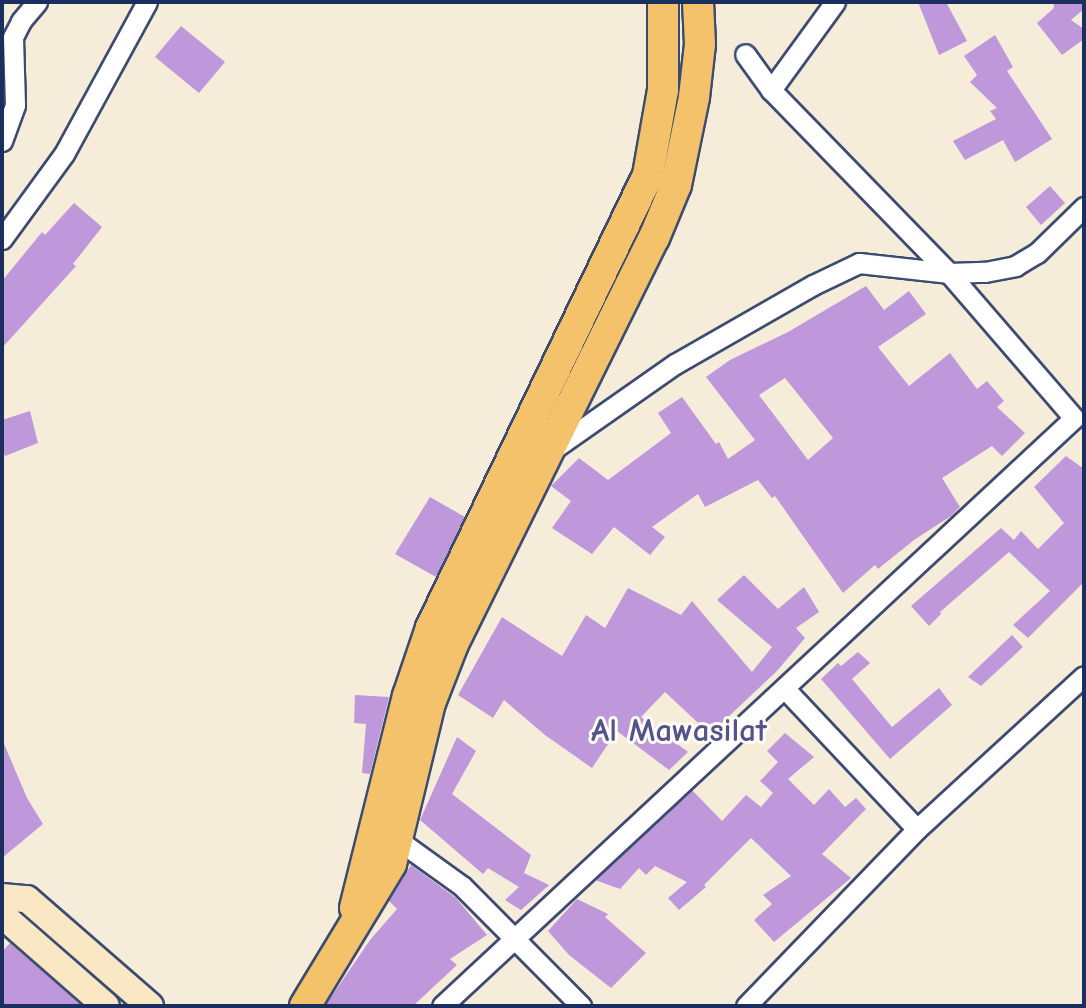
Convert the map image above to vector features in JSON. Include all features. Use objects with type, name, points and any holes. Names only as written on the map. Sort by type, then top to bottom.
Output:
[{"type":"main road","points":[[348,936],[408,696],[431,628],[648,175],[663,90],[663,2]]},
{"type":"main road","points":[[305,1006],[391,864],[430,703],[453,644],[654,238],[676,185],[694,97],[700,44],[698,2]]},
{"type":"street","points":[[2,141],[15,105],[13,37],[21,21],[37,2]]},
{"type":"street","points":[[2,239],[64,154],[147,2]]},
{"type":"street","points":[[771,90],[835,2]]},
{"type":"street","points":[[442,1006],[785,688],[1079,424],[948,273],[771,90],[745,54]]},
{"type":"street","points":[[548,452],[675,364],[813,285],[859,264],[948,273],[985,272],[1015,266],[1037,253],[1084,207]]},
{"type":"street","points":[[746,1006],[917,829],[1084,676]]},
{"type":"street","points":[[785,688],[917,829]]},
{"type":"street","points":[[398,841],[462,886],[581,1006]]},
{"type":"street","points":[[2,897],[27,900],[150,1006]]},
{"type":"street","points":[[2,915],[106,1006]]},
{"type":"building","points":[[918,2],[946,2],[967,41],[939,55]]},
{"type":"building","points":[[1053,2],[1084,2],[1084,9],[1071,20],[1084,29],[1084,39],[1062,55],[1037,23],[1054,8]]},
{"type":"building","points":[[181,26],[225,62],[199,93],[155,57]]},
{"type":"building","points":[[995,35],[1013,67],[1007,71],[1052,139],[1015,162],[1003,140],[965,160],[953,141],[996,119],[990,111],[997,108],[970,82],[977,75],[964,56]]},
{"type":"building","points":[[1050,186],[1065,203],[1041,225],[1026,207]]},
{"type":"building","points":[[74,203],[102,227],[73,264],[76,266],[2,348],[2,281],[42,232],[45,235]]},
{"type":"building","points":[[866,286],[884,310],[909,291],[926,314],[878,347],[909,386],[950,353],[977,389],[987,381],[1004,401],[997,407],[1025,433],[1002,456],[992,446],[942,478],[960,507],[878,569],[875,565],[843,593],[775,496],[772,498],[758,480],[705,507],[698,494],[652,527],[665,537],[650,555],[614,527],[592,554],[552,528],[571,501],[551,486],[579,458],[608,480],[671,433],[658,413],[682,397],[716,444],[719,442],[728,459],[755,440],[706,377],[730,360],[788,332]],"holes":[[[785,378],[833,438],[808,460],[759,395]]]},
{"type":"building","points":[[30,411],[38,443],[5,456],[2,446],[2,420]]},
{"type":"building","points":[[1066,456],[1084,469],[1084,582],[1028,638],[1013,625],[1050,591],[1009,552],[940,612],[929,626],[911,606],[1001,528],[1014,540],[1021,531],[1038,549],[1064,523],[1034,487]]},
{"type":"building","points":[[430,497],[465,517],[436,577],[395,554]]},
{"type":"building","points":[[744,575],[778,609],[804,587],[819,612],[796,628],[805,638],[777,671],[710,734],[665,692],[641,717],[688,752],[669,770],[617,731],[592,768],[545,735],[504,700],[493,718],[458,695],[502,617],[562,656],[586,615],[605,628],[628,588],[681,615],[692,601],[752,672],[772,647],[717,600]]},
{"type":"building","points":[[1012,635],[1023,647],[981,686],[968,677]]},
{"type":"building","points":[[858,652],[870,663],[852,679],[892,727],[939,688],[952,705],[890,759],[821,679],[838,663],[841,666]]},
{"type":"building","points":[[355,695],[389,697],[370,774],[362,773],[366,724],[354,723]]},
{"type":"building","points":[[785,733],[814,757],[788,779],[814,805],[829,789],[845,807],[856,798],[866,809],[822,854],[851,878],[774,942],[754,920],[772,904],[763,895],[791,876],[751,838],[704,885],[706,887],[679,910],[668,898],[687,882],[655,866],[646,875],[639,868],[620,889],[595,880],[692,790],[722,821],[746,795],[761,807],[773,793],[760,781],[778,762],[767,751]]},
{"type":"building","points":[[457,737],[476,751],[452,794],[531,855],[524,873],[549,885],[521,910],[505,900],[519,887],[488,868],[483,874],[420,820]]},
{"type":"building","points":[[2,739],[27,798],[43,824],[2,858]]},
{"type":"building","points":[[411,865],[456,898],[487,935],[450,959],[457,965],[413,1006],[325,1006],[370,940],[397,909],[389,901]]},
{"type":"building","points":[[577,899],[608,914],[605,917],[646,953],[611,988],[569,955],[548,931]]},
{"type":"building","points":[[10,943],[82,1006],[2,1006],[2,952]]},
{"type":"district","name":"Al Mawasilat","points":[[679,731]]}]
